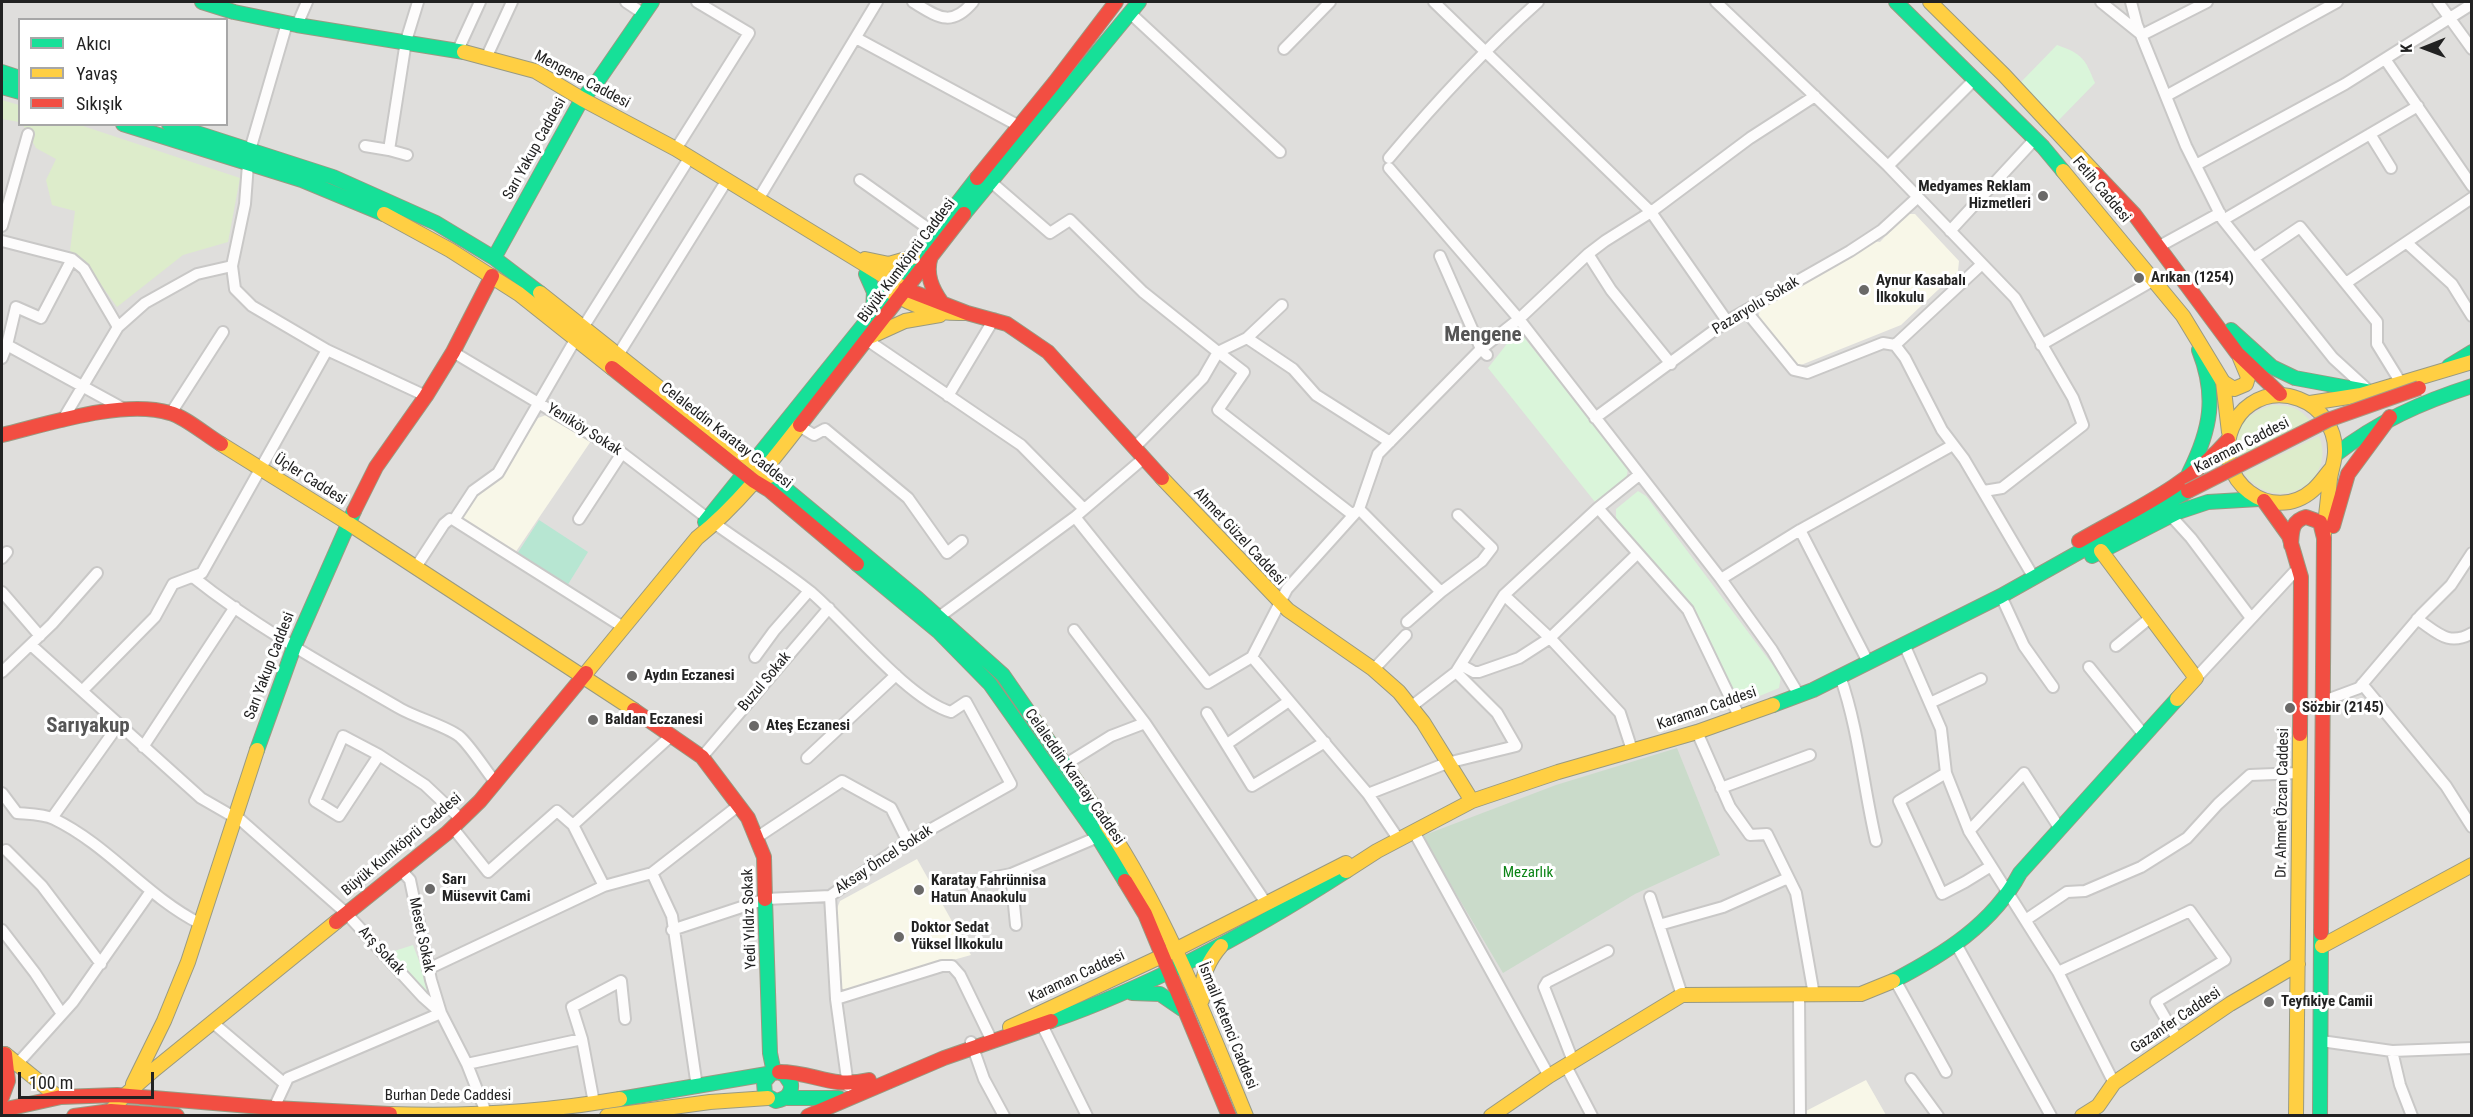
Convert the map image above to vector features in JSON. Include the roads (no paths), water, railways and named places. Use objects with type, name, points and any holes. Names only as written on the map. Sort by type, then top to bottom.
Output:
[{"type":"main road","name":"Mengene Caddesi","points":[[202,2],[234,12],[292,24],[458,50],[536,71],[582,99],[690,157],[845,253]]},
{"type":"main road","name":"Sarı Yakup Caddesi","points":[[494,258],[582,99],[597,82],[652,2]]},
{"type":"main road","name":"Büyük Kumköprü Caddesi","points":[[111,1111],[127,1094],[212,1022],[457,824],[496,783],[579,673],[623,627],[754,472],[799,426],[868,339],[915,256],[1116,2]]},
{"type":"main road","name":"Büyük Kumköprü Caddesi","points":[[754,472],[873,311],[897,290],[934,251],[1139,2]]},
{"type":"main road","name":"Fetih Caddesi","points":[[1896,2],[2035,139],[2154,280],[2195,336],[2223,382],[2228,436]]},
{"type":"main road","name":"Fetih Caddesi","points":[[1930,2],[2004,75],[2134,214],[2237,353],[2280,394]]},
{"type":"main road","points":[[2,72],[18,77]]},
{"type":"main road","points":[[2,87],[18,91]]},
{"type":"main road","name":"Celaleddin Karatay Caddesi","points":[[131,126],[333,177],[393,202],[436,223],[494,258],[584,326],[754,472],[770,489],[938,631],[990,684],[1098,837],[1169,952]]},
{"type":"main road","name":"Celaleddin Karatay Caddesi","points":[[174,126],[374,209],[419,231],[492,276],[754,472],[939,617],[1003,675],[1066,764],[1132,863],[1169,952]]},
{"type":"main road","points":[[934,251],[928,263],[929,280],[943,309]]},
{"type":"main road","points":[[845,253],[866,274],[943,309]]},
{"type":"main road","points":[[845,253],[878,263],[891,264],[904,262],[915,256]]},
{"type":"main road","points":[[845,253],[897,290]]},
{"type":"main road","points":[[866,274],[876,300],[873,311]]},
{"type":"main road","name":"Sarı Yakup Caddesi","points":[[127,1094],[164,1021],[188,962],[269,712],[294,647],[348,524],[376,467],[426,396],[453,352],[492,276]]},
{"type":"main road","points":[[2196,298],[2216,312],[2242,342],[2272,367],[2295,378],[2371,392]]},
{"type":"main road","name":"Ahmet Güzel Caddesi","points":[[868,339],[905,321],[943,309],[994,319],[1021,331],[1048,352],[1211,533],[1279,602],[1386,679],[1412,706],[1472,801]]},
{"type":"main road","points":[[2186,486],[2202,448],[2210,411],[2209,382],[2195,336]]},
{"type":"main road","points":[[2443,370],[2472,352]]},
{"type":"main road","points":[[2223,382],[2232,390],[2237,390],[2246,384],[2246,370],[2237,353]]},
{"type":"main road","points":[[2310,403],[2371,392],[2472,362]]},
{"type":"main road","name":"Karaman Caddesi","points":[[786,1098],[816,1099],[850,1091],[991,1038],[1344,864],[1377,851],[1472,801],[1558,772],[1697,732],[1799,695],[2001,596],[2186,486],[2328,420],[2419,388],[2472,373]]},
{"type":"main road","points":[[2335,455],[2350,441],[2390,417],[2422,401],[2472,386]]},
{"type":"main road","points":[[2320,1116],[2324,538],[2331,469],[2335,455],[2334,440],[2330,426],[2322,413],[2310,403],[2296,396],[2280,394],[2263,397],[2248,405],[2236,417],[2228,436],[2226,449],[2229,466],[2237,481],[2249,493],[2262,500],[2280,504],[2296,501],[2311,494],[2323,483],[2331,469]]},
{"type":"main road","name":"Üçler Caddesi","points":[[2,435],[124,410],[152,409],[171,413],[579,673]]},
{"type":"main road","points":[[2324,555],[2348,474],[2390,417]]},
{"type":"main road","name":"Karaman Caddesi","points":[[2186,486],[2214,456],[2228,436]]},
{"type":"main road","name":"Karaman Caddesi","points":[[2036,576],[2077,565],[2171,516],[2208,501],[2262,500]]},
{"type":"main road","name":"Dr. Ahmet Özcan Caddesi","points":[[2262,500],[2289,536],[2301,586],[2296,1116]]},
{"type":"main road","points":[[2291,545],[2292,526],[2301,518],[2318,520],[2322,524],[2324,538]]},
{"type":"main road","points":[[1491,1116],[1549,1076],[1682,995],[1799,996],[1861,993],[1895,980],[1956,944],[1996,910],[2009,894],[2020,873],[2196,678],[2101,551]]},
{"type":"main road","name":"Yedi Yıldız Sokak","points":[[579,673],[702,757],[748,818],[764,857],[770,1053],[774,1073]]},
{"type":"main road","name":"Karaman Caddesi","points":[[991,1038],[1042,1025],[1123,993],[1332,882],[1377,851]]},
{"type":"main road","points":[[2322,946],[2472,865]]},
{"type":"main road","points":[[1205,1015],[1201,993],[1204,974],[1209,961],[1228,939]]},
{"type":"main road","points":[[1169,952],[1170,970],[1229,1116]]},
{"type":"main road","name":"İsmail Ketenci Caddesi","points":[[1169,952],[1183,963],[1246,1116]]},
{"type":"main road","name":"Gazanfer Caddesi","points":[[2082,1116],[2101,1111],[2114,1083],[2230,1004],[2298,964]]},
{"type":"main road","points":[[1123,993],[1150,991],[1168,995],[1186,1013]]},
{"type":"main road","points":[[3,1053],[19,1062],[30,1075],[58,1097]]},
{"type":"main road","points":[[2,1097],[8,1081],[3,1053]]},
{"type":"main road","points":[[774,1073],[802,1074],[850,1091]]},
{"type":"main road","points":[[768,1098],[763,1087],[774,1073]]},
{"type":"main road","points":[[774,1073],[790,1080],[792,1090],[777,1116]]},
{"type":"main road","name":"Burhan Dede Caddesi","points":[[2,1110],[58,1097],[127,1094],[274,1108],[412,1115],[488,1115],[594,1103],[774,1073]]},
{"type":"main road","name":"Karaman Caddesi","points":[[808,1116],[850,1091]]},
{"type":"main road","points":[[607,1116],[710,1102],[768,1098],[776,1101],[786,1098]]},
{"type":"main road","points":[[74,1116],[111,1111],[177,1116]]},
{"type":"street","points":[[308,2],[292,24],[249,157],[245,204],[232,266],[235,290],[252,306],[327,350],[426,396]]},
{"type":"street","points":[[389,150],[406,41],[418,2]]},
{"type":"street","points":[[458,50],[480,2]]},
{"type":"street","points":[[487,56],[512,2]]},
{"type":"street","points":[[626,2],[644,14]]},
{"type":"street","points":[[676,149],[749,33],[697,2]]},
{"type":"street","points":[[759,198],[877,2]]},
{"type":"street","points":[[913,2],[932,13],[950,19],[956,17],[973,2]]},
{"type":"street","points":[[1284,49],[1330,2]]},
{"type":"street","points":[[1434,2],[1652,212],[1727,321]]},
{"type":"street","points":[[1538,2],[1486,50],[1436,103],[1389,163],[1519,319],[1721,579],[1772,650],[1799,695]]},
{"type":"street","points":[[1716,2],[1888,166],[2015,298],[2073,398],[2083,424],[2002,488],[1984,491]]},
{"type":"street","points":[[2101,2],[2142,35]]},
{"type":"street","points":[[2131,2],[2166,96],[2196,165],[2222,216],[2333,358],[2371,392]]},
{"type":"street","points":[[2142,35],[2207,2]]},
{"type":"street","points":[[2166,96],[2337,2]]},
{"type":"street","points":[[2438,2],[2472,49]]},
{"type":"street","points":[[2196,165],[2345,84],[2472,4]]},
{"type":"street","points":[[1130,13],[1280,152]]},
{"type":"street","points":[[856,38],[1019,126]]},
{"type":"street","points":[[2385,59],[2472,186]]},
{"type":"street","points":[[1888,166],[1976,79]]},
{"type":"street","points":[[1075,517],[1208,683],[1252,657],[1287,589],[1356,512],[1378,454],[1390,442],[1588,254],[1652,212],[1750,138],[1815,96]]},
{"type":"street","points":[[2158,247],[2222,216],[2418,106]]},
{"type":"street","points":[[2,226],[28,134]]},
{"type":"street","points":[[2370,134],[2391,168]]},
{"type":"street","points":[[1950,231],[2035,139]]},
{"type":"street","points":[[364,146],[407,155]]},
{"type":"street","points":[[584,326],[690,157]]},
{"type":"street","points":[[618,355],[727,180]]},
{"type":"street","points":[[860,180],[933,232]]},
{"type":"street","points":[[990,181],[1050,233],[1070,220],[1143,292],[1244,372],[1218,410],[1356,512],[1441,592]]},
{"type":"street","name":"Pazaryolu Sokak","points":[[1595,418],[1727,321],[1882,230],[1918,197]]},
{"type":"street","points":[[2346,283],[2472,198]]},
{"type":"street","points":[[2254,258],[2300,227],[2377,322],[2377,344],[2401,383]]},
{"type":"street","points":[[2,241],[72,259],[84,269],[118,327]]},
{"type":"street","points":[[2407,243],[2452,284],[2472,315]]},
{"type":"street","points":[[1588,254],[1611,290],[1671,364]]},
{"type":"street","points":[[1440,256],[1484,352]]},
{"type":"street","points":[[2,358],[16,307],[41,318],[72,259]]},
{"type":"street","points":[[1895,345],[1982,264]]},
{"type":"street","points":[[62,421],[118,327],[145,303],[197,274],[232,266]]},
{"type":"street","points":[[2041,345],[2154,280]]},
{"type":"street","points":[[939,617],[1084,509],[1140,452],[1203,378],[1218,352],[1247,338],[1282,305]]},
{"type":"street","points":[[1746,311],[1794,370],[1807,374],[1883,342],[1895,345],[1905,358],[1942,430],[1984,491],[2036,576]]},
{"type":"street","points":[[948,396],[994,319]]},
{"type":"street","points":[[171,413],[223,332]]},
{"type":"street","points":[[1247,338],[1293,369],[1316,395],[1390,442]]},
{"type":"street","points":[[868,339],[1021,445],[1084,509]]},
{"type":"street","points":[[454,520],[473,491],[498,473],[575,340]]},
{"type":"street","points":[[7,345],[124,410]]},
{"type":"street","points":[[82,691],[155,617],[173,584],[202,573],[327,350]]},
{"type":"street","name":"Yeniköy Sokak","points":[[453,352],[622,453],[711,521],[809,591],[896,675],[939,708],[951,712],[966,702],[1011,784]]},
{"type":"street","points":[[799,426],[814,435],[825,429],[909,498],[947,553],[962,541]]},
{"type":"street","points":[[1721,579],[1800,530],[1953,445]]},
{"type":"street","points":[[579,519],[622,453]]},
{"type":"street","points":[[1412,706],[1459,668],[1504,595],[1598,508],[1640,475]]},
{"type":"street","points":[[1598,508],[1688,610],[1739,716]]},
{"type":"street","points":[[1407,622],[1441,592],[1482,561],[1492,548],[1458,515]]},
{"type":"street","points":[[2171,516],[2191,538],[2251,618]]},
{"type":"street","points":[[416,567],[444,524],[450,519],[454,520],[623,627]]},
{"type":"street","points":[[1800,530],[1868,663]]},
{"type":"street","points":[[2324,700],[2350,692],[2362,684],[2417,619],[2451,585],[2472,553]]},
{"type":"street","points":[[1459,668],[1479,672],[1519,658],[1550,638],[1637,554]]},
{"type":"street","points":[[2196,678],[2298,568]]},
{"type":"street","points":[[2,672],[40,636],[97,573]]},
{"type":"street","points":[[193,577],[220,599],[294,647],[409,714],[459,736],[496,783]]},
{"type":"street","points":[[755,657],[809,591]]},
{"type":"street","points":[[2,592],[40,636]]},
{"type":"street","points":[[1504,595],[1550,638],[1620,713],[1632,750]]},
{"type":"street","points":[[2001,596],[2024,646],[2053,687]]},
{"type":"street","points":[[143,747],[235,607]]},
{"type":"street","name":"Buzul Sokak","points":[[702,757],[829,608]]},
{"type":"street","points":[[2116,646],[2151,618]]},
{"type":"street","points":[[2417,619],[2448,640],[2460,640],[2472,633]]},
{"type":"street","points":[[1074,630],[1145,723],[1266,903]]},
{"type":"street","points":[[1373,670],[1406,635]]},
{"type":"street","points":[[1904,644],[1941,729],[1946,773],[1969,831],[2027,919],[2058,972],[2114,1083]]},
{"type":"street","name":"Arş Sokak","points":[[31,645],[201,798],[234,816],[346,914],[423,997],[440,1008]]},
{"type":"street","points":[[1252,657],[1368,794],[1399,840]]},
{"type":"street","points":[[2089,667],[2144,735]]},
{"type":"street","points":[[1368,794],[1447,763],[1516,746],[1497,713],[1459,668]]},
{"type":"street","points":[[807,758],[896,675]]},
{"type":"street","points":[[1840,676],[1852,713],[1865,797],[1876,841]]},
{"type":"street","points":[[1930,703],[1981,679]]},
{"type":"street","points":[[2362,684],[2446,786],[2472,827]]},
{"type":"street","points":[[1227,744],[1289,701]]},
{"type":"street","points":[[1208,713],[1252,786],[1325,742]]},
{"type":"street","points":[[1066,764],[1111,736],[1145,723]]},
{"type":"street","points":[[52,818],[119,724]]},
{"type":"street","points":[[1697,732],[1730,807],[1750,835],[1767,834],[1796,893],[1814,995]]},
{"type":"street","points":[[573,825],[672,735]]},
{"type":"street","points":[[379,755],[339,816],[315,801],[343,736],[379,755],[425,785],[457,824],[488,872],[557,811],[573,825],[603,886]]},
{"type":"street","points":[[1721,788],[1810,754]]},
{"type":"street","points":[[1946,773],[1899,801],[1942,894],[1991,866]]},
{"type":"street","points":[[1969,831],[2024,773],[2060,829]]},
{"type":"street","points":[[2027,919],[2067,892],[2085,891],[2140,867],[2187,838],[2218,804],[2250,776],[2299,773]]},
{"type":"street","points":[[756,838],[842,781],[891,808],[908,842]]},
{"type":"street","name":"Aksay Öncel Sokak","points":[[850,1091],[836,999],[830,896],[908,842],[1011,784]]},
{"type":"street","points":[[2,793],[17,813],[52,818],[100,849],[177,911],[199,923]]},
{"type":"street","points":[[428,969],[603,886],[652,873],[738,806]]},
{"type":"street","points":[[1414,832],[1549,1076]]},
{"type":"street","points":[[942,888],[1011,874],[1098,837]]},
{"type":"street","points":[[6,850],[42,886],[101,964]]},
{"type":"street","name":"Meset Sokak","points":[[401,870],[410,880],[428,969],[440,1008]]},
{"type":"street","points":[[652,873],[672,916],[672,930],[696,1087]]},
{"type":"street","points":[[1011,874],[1016,925]]},
{"type":"street","points":[[1659,925],[1722,907],[1788,878]]},
{"type":"street","points":[[19,1062],[62,1014],[101,964],[151,891]]},
{"type":"street","points":[[672,930],[766,899],[830,896]]},
{"type":"street","points":[[1650,897],[1682,995]]},
{"type":"street","points":[[2058,972],[2190,911],[2224,960],[2156,1002],[2178,1040]]},
{"type":"street","points":[[2,930],[35,973],[62,1014]]},
{"type":"street","points":[[1956,944],[2051,1116]]},
{"type":"street","points":[[1592,1116],[1570,1064],[1544,987],[1547,982],[1608,951]]},
{"type":"street","points":[[836,999],[942,966],[952,966],[960,975],[991,1038]]},
{"type":"street","points":[[1895,980],[1946,1072]]},
{"type":"street","points":[[594,1103],[582,1039],[572,1007],[621,981],[625,1019]]},
{"type":"street","points":[[1799,996],[1800,1116]]},
{"type":"street","points":[[274,1108],[288,1078],[440,1008],[488,1115]]},
{"type":"street","points":[[212,1022],[285,1084]]},
{"type":"street","points":[[1042,1025],[1083,1114]]},
{"type":"street","points":[[467,1064],[582,1039]]},
{"type":"street","points":[[2321,1041],[2392,1051],[2472,1048]]},
{"type":"street","points":[[972,1045],[984,1079],[1004,1116]]},
{"type":"street","points":[[2392,1051],[2400,1085],[2412,1116]]},
{"type":"street","points":[[1911,1079],[1938,1116]]},
{"type":"place","name":"Medyames Reklam Hizmetleri","points":[[2043,196]]},
{"type":"place","name":"Arıkan (1254)","points":[[2139,278]]},
{"type":"place","name":"Aynur Kasabalı İlkokulu","points":[[1864,290]]},
{"type":"place","name":"Aydın Eczanesi","points":[[632,676]]},
{"type":"place","name":"Sözbir (2145)","points":[[2290,708]]},
{"type":"place","name":"Baldan Eczanesi","points":[[593,720]]},
{"type":"place","name":"Ateş Eczanesi","points":[[754,726]]},
{"type":"place","name":"Sarı Müsevvit Cami","points":[[430,889]]},
{"type":"place","name":"Karatay Fahrünnisa Hatun Anaokulu","points":[[919,890]]},
{"type":"place","name":"Doktor Sedat Yüksel İlkokulu","points":[[899,937]]},
{"type":"place","name":"Teyfikiye Camii","points":[[2269,1002]]},
{"type":"district","name":"Mengene","points":[[1483,336]]},
{"type":"district","name":"Sarıyakup","points":[[88,727]]},
{"type":"park label","name":"Mezarlık","points":[[1528,873]]}]
